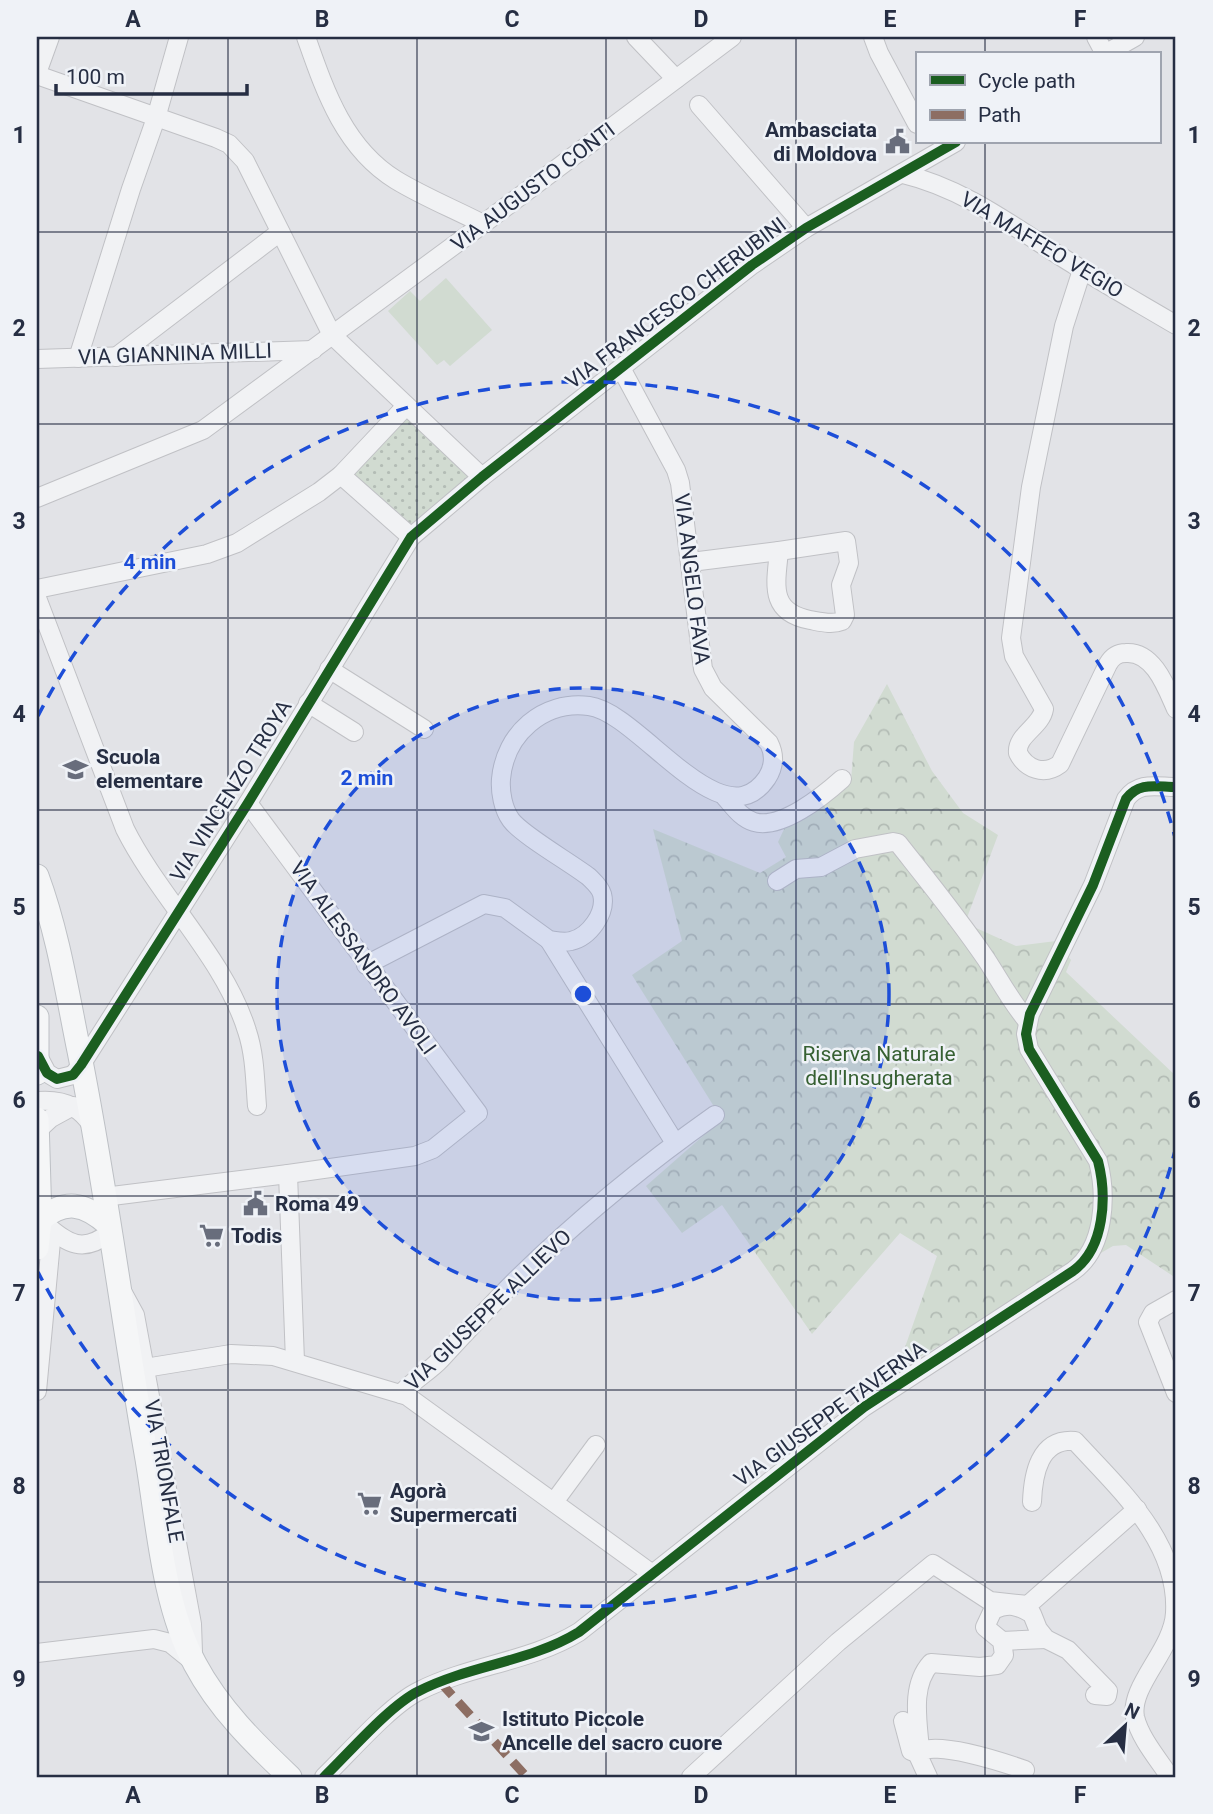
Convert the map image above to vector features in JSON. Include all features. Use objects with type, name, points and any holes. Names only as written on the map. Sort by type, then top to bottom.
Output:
[{"type":"main road","name":"VIA TRIONFALE","points":[[37,876],[55,933],[94,1129],[170,1591],[177,1619],[194,1662],[234,1721],[290,1777]]},
{"type":"main road","points":[[37,1017],[37,1065]]},
{"type":"main road","points":[[37,1119],[38,1181],[46,1225]]},
{"type":"main road","points":[[37,1248],[51,1210],[68,1205],[88,1210],[109,1228]]},
{"type":"street","points":[[50,37],[37,74],[223,140],[233,147],[253,176],[332,335],[482,477]]},
{"type":"street","points":[[78,358],[156,118],[179,37]]},
{"type":"street","points":[[306,37],[328,99],[365,156],[408,187],[483,224]]},
{"type":"street","points":[[636,37],[676,79]]},
{"type":"street","name":"VIA AUGUSTO CONTI","points":[[37,498],[198,434],[732,37]]},
{"type":"street","points":[[873,37],[916,122]]},
{"type":"street","points":[[1109,52],[1135,37]]},
{"type":"street","points":[[699,105],[806,228]]},
{"type":"street","name":"VIA FRANCESCO CHERUBINI","points":[[411,537],[482,477],[621,368],[806,228],[903,174],[930,148],[947,144]]},
{"type":"street","name":"VIA MAFFEO VEGIO","points":[[903,174],[934,183],[968,198],[1176,325]]},
{"type":"street","points":[[116,357],[280,232]]},
{"type":"street","points":[[1082,270],[1064,326],[1029,499],[1011,648],[1018,666],[1044,709],[1042,716],[1020,741],[1017,750],[1023,761],[1039,770],[1055,768],[1062,761],[1114,656],[1127,653],[1148,661],[1176,709]]},
{"type":"street","name":"VIA GIANNINA MILLI","points":[[37,359],[243,350],[313,350]]},
{"type":"street","name":"VIA ANGELO FAVA","points":[[621,368],[676,470],[691,562],[698,640],[705,674],[713,688],[763,735],[772,748],[769,774],[759,787],[738,798],[724,797]]},
{"type":"street","points":[[37,589],[226,548],[267,525],[341,475],[406,406]]},
{"type":"street","points":[[341,475],[411,537]]},
{"type":"street","name":"VIA VINCENZO TROYA","points":[[81,1065],[248,803],[411,537]]},
{"type":"street","points":[[691,562],[846,541],[849,563],[841,585],[845,615],[842,621],[833,623],[807,620],[784,608],[775,592],[779,551]]},
{"type":"street","points":[[37,598],[125,829],[138,854],[211,960],[246,1026],[253,1061],[257,1106]]},
{"type":"street","points":[[329,669],[424,729]]},
{"type":"street","points":[[309,702],[354,732]]},
{"type":"street","points":[[549,940],[565,942],[581,937],[597,919],[603,901],[601,890],[589,877],[512,821],[501,792],[503,762],[511,744],[528,724],[556,708],[577,705],[601,708],[706,789],[724,797],[741,815],[752,821],[762,823],[792,815],[842,779]]},
{"type":"street","points":[[777,881],[796,870],[821,867],[855,849],[898,843],[987,961],[1008,999],[1028,1022],[1093,885],[1129,794],[1145,786],[1176,787]]},
{"type":"street","name":"VIA ALESSANDRO AVOLI","points":[[248,803],[478,1113],[437,1147],[425,1153],[288,1174]]},
{"type":"street","points":[[366,965],[484,904],[505,908],[549,940],[675,1143]]},
{"type":"street","name":"VIA GIUSEPPE TAVERNA","points":[[324,1777],[409,1696],[440,1682],[560,1643],[604,1614],[652,1573],[864,1408],[1073,1270],[1088,1257],[1099,1231],[1102,1181],[1099,1168],[1094,1154],[1029,1049],[1026,1034],[1028,1022]]},
{"type":"street","points":[[37,1065],[57,1079],[73,1075],[81,1065]]},
{"type":"street","points":[[37,1101],[60,1102],[73,1106],[85,1115],[94,1129]]},
{"type":"street","points":[[37,1131],[51,1118],[73,1106]]},
{"type":"street","name":"VIA GIUSEPPE ALLIEVO","points":[[145,1368],[245,1354],[273,1356],[401,1394],[409,1384],[442,1358],[522,1274],[628,1180],[715,1115]]},
{"type":"street","points":[[104,1197],[288,1174],[295,1361]]},
{"type":"street","points":[[37,1391],[46,1225],[79,1245],[97,1242],[109,1228]]},
{"type":"street","name":"VIA TRIONFALE","points":[[119,1284],[135,1315],[154,1408],[191,1624],[194,1662]]},
{"type":"street","points":[[1176,1300],[1153,1313],[1148,1322],[1176,1392]]},
{"type":"street","points":[[401,1394],[419,1403],[652,1573]]},
{"type":"street","points":[[1032,1503],[1033,1478],[1039,1459],[1056,1444],[1066,1440],[1075,1441],[1137,1509],[1158,1543],[1165,1558],[1175,1606],[1174,1622],[1170,1638],[1137,1696],[1135,1715],[1140,1729],[1170,1777]]},
{"type":"street","points":[[554,1502],[596,1445]]},
{"type":"street","points":[[691,1777],[838,1642],[933,1564],[990,1601],[1028,1605],[1137,1509]]},
{"type":"street","points":[[1046,1639],[1002,1641],[985,1627],[993,1610],[1006,1605],[1018,1606],[1032,1614],[1046,1639],[1068,1650],[1108,1691],[1107,1696],[1095,1695]]},
{"type":"street","points":[[37,1660],[45,1652],[124,1641],[162,1639],[174,1645],[194,1662]]},
{"type":"street","points":[[928,1777],[919,1751],[917,1694],[927,1667],[931,1663],[980,1667],[997,1665],[1004,1655],[1002,1641]]},
{"type":"street","points":[[903,1721],[911,1751],[925,1748],[978,1755],[1025,1770]]},
{"type":"street","points":[[990,1777],[999,1770],[1004,1771],[1008,1777]]},
{"type":"green space","points":[[446,278],[492,330],[450,366],[444,360],[437,365],[388,311],[410,291],[420,301]]},
{"type":"green space","points":[[406,413],[474,475],[410,529],[349,472]]},
{"type":"green space","name":"Riserva Naturale dell'Insugherata","points":[[887,684],[932,771],[963,813],[998,835],[965,923],[1016,946],[1056,941],[1071,960],[1066,972],[1176,1076],[1176,1278],[1126,1245],[1113,1246],[897,1370],[937,1256],[900,1233],[812,1334],[722,1205],[682,1233],[646,1186],[720,1121],[713,1105],[632,975],[682,941],[653,829],[760,873],[786,857],[778,842],[786,825],[851,781],[854,742]]},
{"type":"marked path","points":[[440,1682],[524,1774]]},
{"type":"cycle path","points":[[38,1056],[47,1073],[57,1079],[73,1075],[81,1065],[248,803],[411,537],[482,477],[752,265],[806,228],[953,144]]},
{"type":"cycle path","points":[[324,1777],[395,1707],[419,1691],[459,1675],[540,1650],[579,1632],[864,1407],[1073,1271],[1084,1261],[1092,1249],[1101,1220],[1102,1190],[1098,1161],[1029,1049],[1026,1034],[1030,1014],[1093,885],[1126,799],[1143,787],[1176,787]]},
{"type":"place","name":"Ambasciata di Moldova","points":[[897,142]]},
{"type":"place","name":"Scuola elementare","points":[[76,769]]},
{"type":"place","name":"Roma 49","points":[[255,1204]]},
{"type":"place","name":"Todis","points":[[211,1236]]},
{"type":"place","name":"Agorà Supermercati","points":[[370,1503]]},
{"type":"place","name":"Istituto Piccole Ancelle del sacro cuore","points":[[482,1731]]}]
